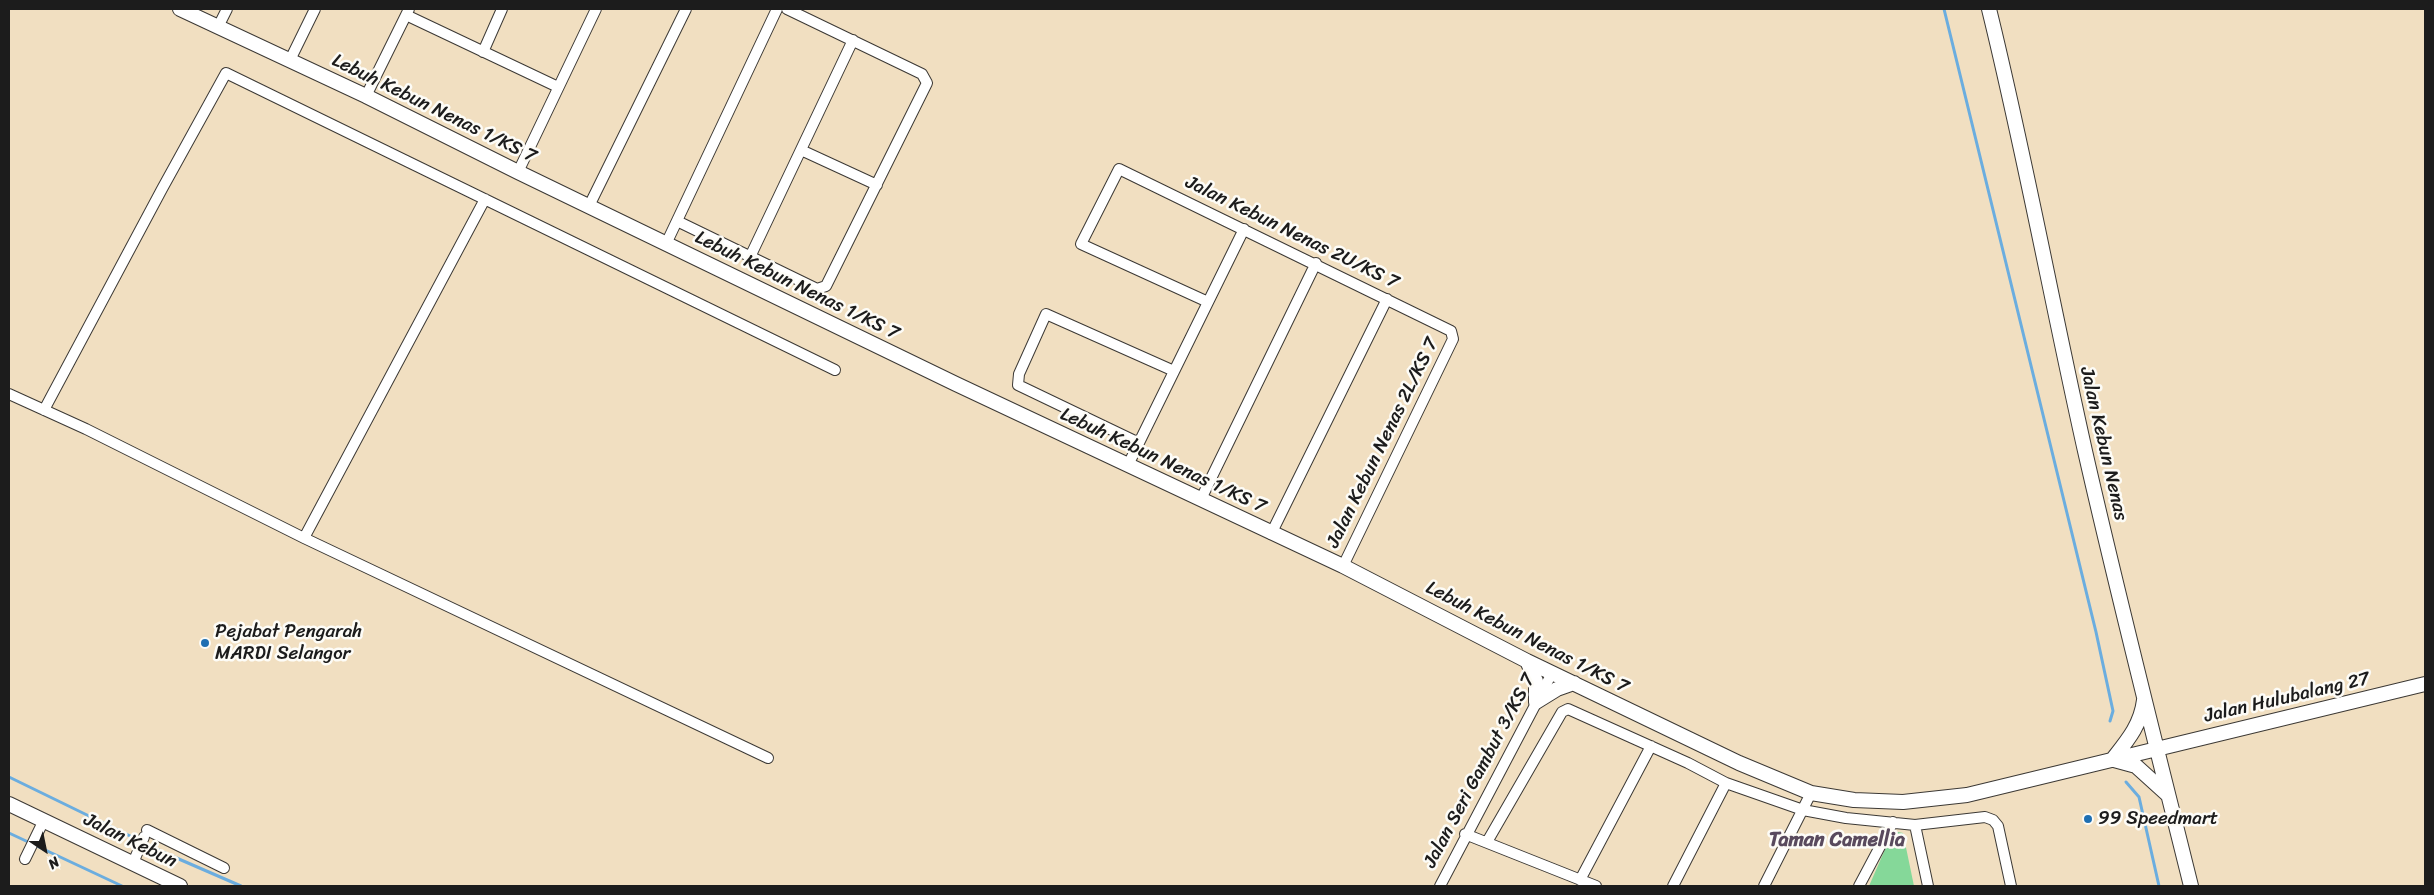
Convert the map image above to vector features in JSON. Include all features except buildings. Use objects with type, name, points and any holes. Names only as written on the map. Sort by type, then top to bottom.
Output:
[{"type":"street","name":"Lebuh Kebun Nenas 1/KS 7","points":[[180,9],[366,96],[666,244],[1271,534],[1343,566],[1527,661],[1739,764],[1811,793],[1884,802],[1929,800],[2008,786],[2157,748]]},
{"type":"street","points":[[218,27],[227,9]]},
{"type":"street","points":[[290,60],[315,9]]},
{"type":"street","points":[[483,52],[502,9]]},
{"type":"street","points":[[518,172],[596,9]]},
{"type":"street","points":[[589,206],[686,9]]},
{"type":"street","points":[[666,244],[777,9]]},
{"type":"street","points":[[677,221],[817,289],[822,289],[826,286],[927,83],[922,74],[787,9]]},
{"type":"street","name":"Jalan Kebun Nenas","points":[[1989,9],[2032,193],[2087,457],[2191,886]]},
{"type":"street","points":[[366,96],[408,12],[483,52],[558,87]]},
{"type":"street","points":[[750,256],[853,40]]},
{"type":"street","points":[[44,410],[164,183],[226,73],[835,370]]},
{"type":"street","points":[[801,150],[876,185]]},
{"type":"street","name":"Jalan Kebun Nenas 2U/KS 7","points":[[1208,302],[1081,244],[1115,173],[1122,169],[1316,263],[1451,331],[1453,335]]},
{"type":"street","points":[[304,538],[485,198]]},
{"type":"street","points":[[1128,465],[1244,229]]},
{"type":"street","points":[[1201,499],[1316,263]]},
{"type":"street","points":[[1271,534],[1387,299]]},
{"type":"street","points":[[1138,443],[1020,386],[1017,382],[1046,314],[1174,371]]},
{"type":"street","name":"Jalan Kebun Nenas 2L/KS 7","points":[[1343,566],[1453,335]]},
{"type":"street","points":[[9,394],[304,538],[768,758]]},
{"type":"street","points":[[1527,661],[1536,681],[1536,702]]},
{"type":"street","name":"Jalan Seri Gambut 3/KS 7","points":[[1440,886],[1552,673]]},
{"type":"street","points":[[1536,702],[1557,689],[1574,683]]},
{"type":"street","name":"Jalan Hulubalang 27","points":[[2157,748],[2425,684]]},
{"type":"street","points":[[2144,696],[2142,712],[2133,734],[2118,758],[2136,766],[2169,796]]},
{"type":"street","points":[[1487,842],[1562,712],[1568,709],[1651,746],[1726,783],[1803,810],[1846,818],[1915,825],[1986,817],[1994,820],[1998,826],[2011,886]]},
{"type":"street","points":[[1580,880],[1651,746]]},
{"type":"street","points":[[1673,886],[1726,783]]},
{"type":"street","points":[[1764,886],[1811,793]]},
{"type":"street","name":"Jalan Kebun","points":[[9,804],[133,863],[172,885]]},
{"type":"street","points":[[25,859],[44,820]]},
{"type":"street","points":[[1859,886],[1893,822]]},
{"type":"street","points":[[1915,825],[1928,886]]},
{"type":"street","points":[[133,863],[146,833],[224,868]]},
{"type":"street","points":[[1466,834],[1596,886]]},
{"type":"green space","points":[[1893,831],[1903,833],[1914,886],[1869,886]]},
{"type":"waterway","points":[[1944,9],[2096,632],[2113,711],[2110,721]]},
{"type":"waterway","points":[[9,777],[165,853],[241,886]]},
{"type":"waterway","points":[[2126,782],[2139,797],[2159,886]]},
{"type":"waterway","points":[[9,833],[122,886]]},
{"type":"place","name":"Pejabat Pengarah MARDI Selangor","points":[[205,643]]},
{"type":"place","name":"99 Speedmart","points":[[2088,819]]},
{"type":"district","name":"Taman Camellia","points":[[1837,841]]}]
